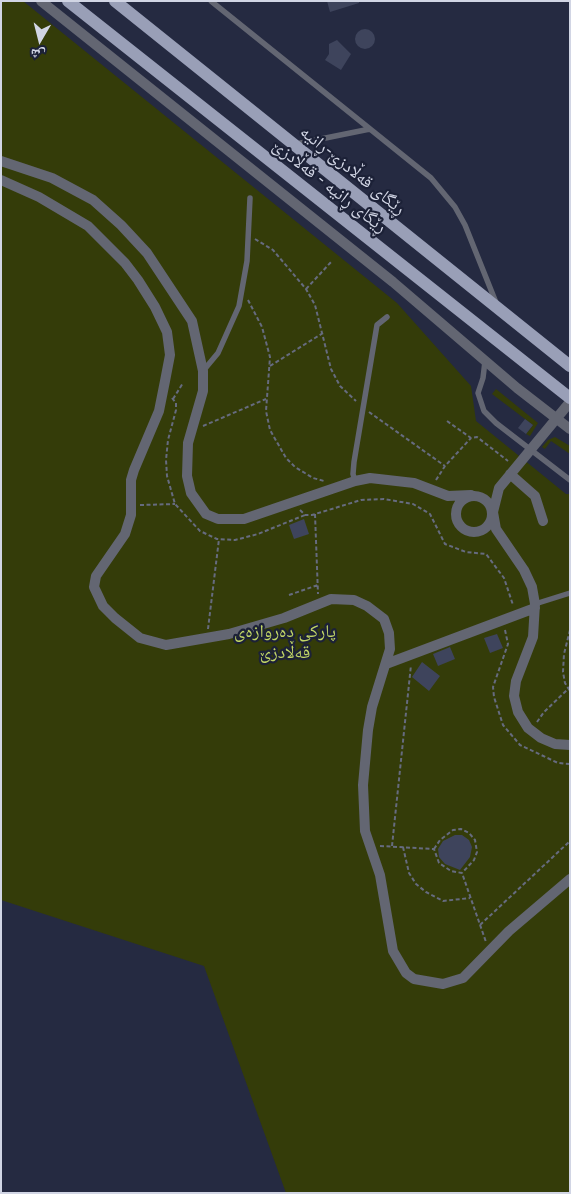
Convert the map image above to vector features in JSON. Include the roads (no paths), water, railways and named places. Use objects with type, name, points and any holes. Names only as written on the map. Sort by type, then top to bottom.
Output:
[{"type":"main road","name":"ڕێگای ڕانیە - قەڵادزێ","points":[[68,1],[570,398]]},
{"type":"main road","name":"ڕێگای قەڵادزێ-ڕانیە","points":[[115,1],[570,366]]},
{"type":"street","points":[[42,1],[393,282],[485,361],[570,429]]},
{"type":"street","points":[[1,161],[52,178],[93,200],[121,225],[147,253],[192,321],[203,372],[200,406],[188,443],[186,461],[191,493],[206,514],[218,519],[244,519],[355,481],[388,479],[414,483],[453,496],[474,495],[488,501],[500,536],[524,570],[532,587],[535,606],[533,637],[516,682],[514,696],[518,712],[528,728],[541,738],[555,744],[570,744]]},
{"type":"street","points":[[1,180],[39,197],[88,226],[125,263],[138,280],[155,307],[167,332],[170,355],[159,411],[131,480],[130,515],[125,534],[96,576],[94,587],[104,606],[115,618],[140,638],[166,645],[229,634],[284,618],[331,598],[354,600],[367,606],[384,619],[389,633],[390,649],[370,720],[363,785],[363,811],[365,831],[380,875],[392,951],[406,973],[414,979],[434,984],[453,983],[463,978],[509,931],[570,879]]},
{"type":"street","points":[[480,531],[490,524],[498,488],[570,402]]},
{"type":"street","points":[[510,474],[534,496],[542,522]]},
{"type":"street","points":[[456,518],[457,506],[465,497],[498,488]]},
{"type":"street","points":[[440,493],[452,508],[462,528],[468,531],[480,531],[500,536]]},
{"type":"street","points":[[386,664],[535,606]]},
{"type":"lane","points":[[211,1],[431,178],[455,207],[476,247],[499,309]]},
{"type":"lane","points":[[294,145],[370,128]]},
{"type":"lane","points":[[203,372],[218,353],[239,306],[249,235],[250,198]]},
{"type":"lane","points":[[355,481],[353,474],[354,462],[377,325],[387,317]]},
{"type":"lane","points":[[485,361],[483,378],[478,393],[484,411],[496,424],[570,480]]},
{"type":"lane","points":[[535,606],[570,593]]},
{"type":"park label","name":"پارکی دەروازەی قەڵادزێ","points":[[285,641]]}]
